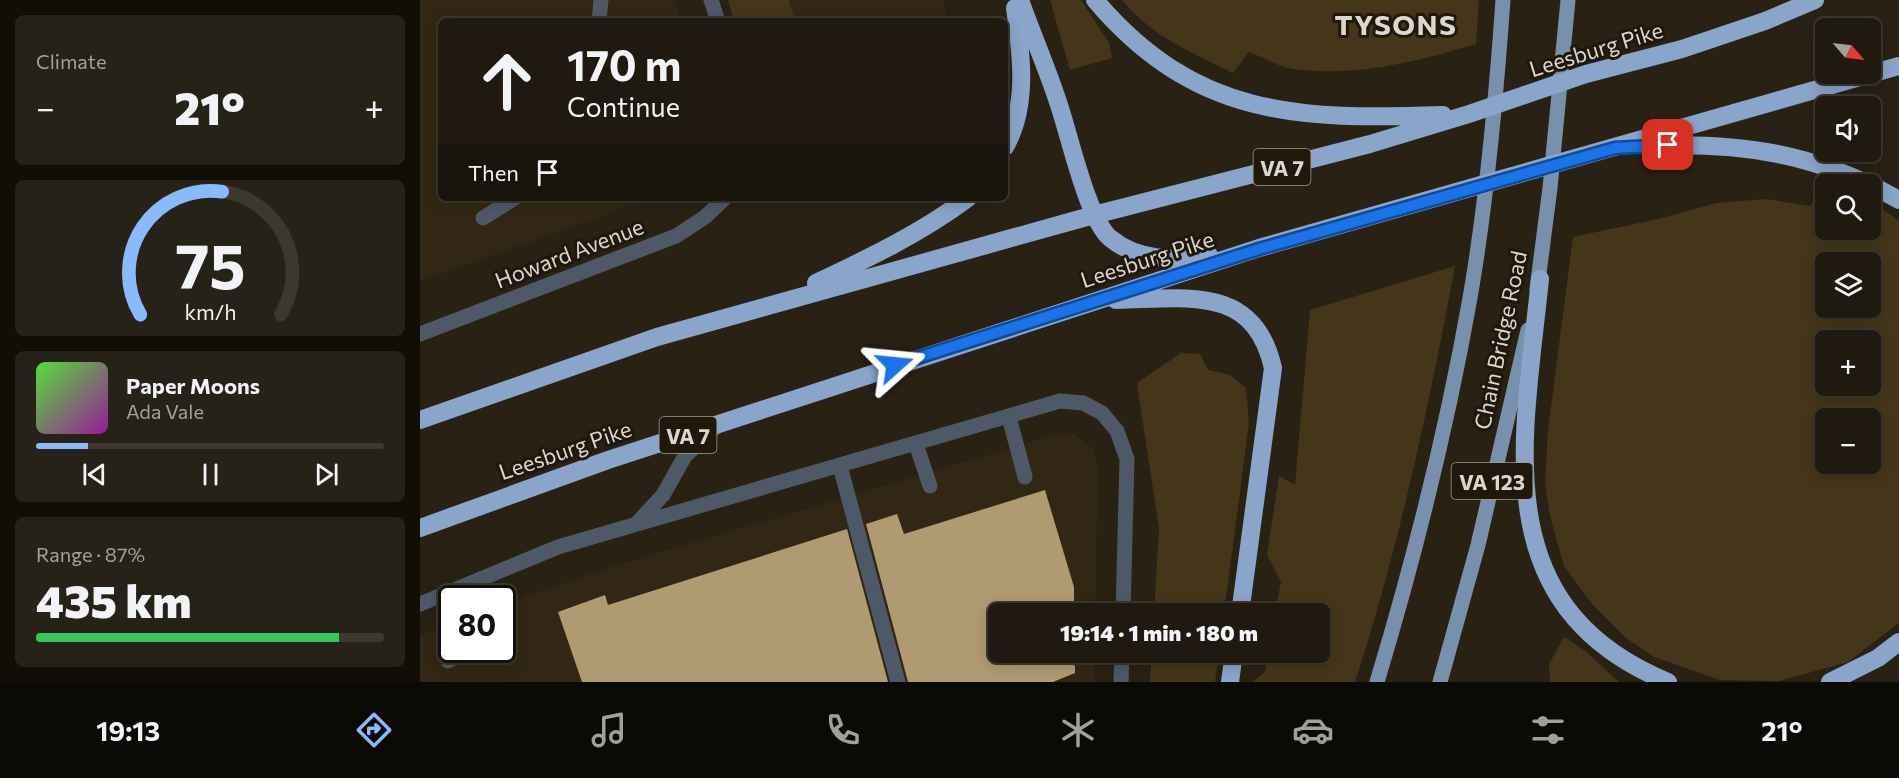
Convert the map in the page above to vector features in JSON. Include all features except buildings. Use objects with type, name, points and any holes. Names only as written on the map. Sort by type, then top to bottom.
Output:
[{"type":"highway","points":[[1008,138],[1017,112],[1021,81],[1020,45],[1014,0]]},
{"type":"highway","points":[[1020,0],[1058,100],[1095,215],[1108,236],[1124,248],[1157,259],[1188,258],[1259,249]]},
{"type":"highway","points":[[1095,0],[1121,31],[1159,62],[1197,85],[1229,97],[1268,108],[1321,115],[1366,118],[1469,114]]},
{"type":"highway","name":"Leesburg Pike","points":[[420,420],[657,337],[1095,215],[1370,144],[1469,114],[1586,74],[1682,49],[1765,21],[1815,0]]},
{"type":"highway","name":"Leesburg Pike","points":[[420,528],[608,460],[1259,249],[1899,66]]},
{"type":"highway","points":[[1615,148],[1679,145],[1779,153],[1817,162],[1862,179],[1899,200]]},
{"type":"highway","points":[[779,302],[898,243],[939,220],[964,201]]},
{"type":"highway","points":[[1540,279],[1523,451],[1525,501],[1534,545],[1548,580],[1572,615],[1606,648],[1642,671],[1668,682]]},
{"type":"highway","points":[[1099,300],[1198,299],[1216,302],[1236,309],[1256,327],[1267,343],[1272,368],[1241,603]]},
{"type":"highway","points":[[1830,682],[1878,658],[1899,642]]},
{"type":"highway","points":[[1230,682],[1233,663]]},
{"type":"main road","name":"Chain Bridge Road","points":[[1377,682],[1426,508],[1470,298],[1491,147],[1503,0]]},
{"type":"main road","name":"Chain Bridge Road","points":[[1440,682],[1478,545],[1540,279],[1568,0]]},
{"type":"street","points":[[599,18],[601,0]]},
{"type":"street","points":[[711,0],[717,18]]},
{"type":"street","points":[[483,218],[510,201]]},
{"type":"street","name":"Howard Avenue","points":[[420,334],[676,236],[705,217],[722,201]]},
{"type":"street","points":[[468,585],[558,547],[1060,401],[1083,403],[1102,413],[1117,431],[1127,459],[1124,603]]},
{"type":"street","points":[[1009,417],[1025,477]]},
{"type":"street","points":[[633,526],[650,512],[663,495],[685,456],[718,425]]},
{"type":"street","points":[[916,444],[930,486]]},
{"type":"street","points":[[840,466],[898,682]]},
{"type":"street","points":[[420,604],[438,597]]},
{"type":"street","points":[[1121,682],[1122,663]]},
{"type":"shaded area","points":[[420,0],[674,0],[680,18],[438,18],[438,201],[645,201],[420,281]]},
{"type":"shaded area","points":[[728,0],[789,0],[794,18],[733,18]]},
{"type":"shaded area","points":[[761,0],[943,0],[947,18],[766,18]]},
{"type":"shaded area","points":[[1050,0],[1081,0],[1109,43],[1112,58],[1070,70]]},
{"type":"shaded area","points":[[1122,0],[1479,0],[1476,44],[1408,62],[1340,71],[1287,68],[1249,52],[1233,73],[1159,34],[1133,13]]},
{"type":"shaded area","points":[[1766,199],[1810,206],[1815,199],[1815,240],[1881,240],[1881,208],[1899,221],[1899,623],[1848,662],[1779,681],[1720,680],[1654,657],[1626,638],[1592,604],[1564,566],[1550,516],[1545,482],[1548,430],[1573,237],[1658,219],[1716,203]]},
{"type":"shaded area","points":[[1455,266],[1412,476],[1386,580],[1355,682],[1252,682],[1265,672],[1266,663],[1330,663],[1330,603],[1277,603],[1281,582],[1267,555],[1279,476],[1295,485],[1310,310]]},
{"type":"shaded area","points":[[1181,353],[1200,354],[1208,370],[1230,375],[1246,388],[1249,423],[1225,603],[1155,603],[1159,529],[1137,383]]},
{"type":"shaded area","points":[[1065,432],[1076,435],[1092,448],[1098,468],[1095,603],[988,603],[988,663],[1094,663],[1094,682],[420,682],[420,636],[438,628],[438,663],[516,663],[516,600],[611,567]]},
{"type":"shaded area","points":[[1564,637],[1584,650],[1619,682],[1550,682],[1549,664]]},
{"type":"shaded area","points":[[1151,663],[1218,663],[1215,682],[1150,682]]},
{"type":"district","name":"TYSONS","points":[[1396,24]]},
{"type":"route","points":[[895,365],[1303,236],[1615,148],[1668,145]]}]
